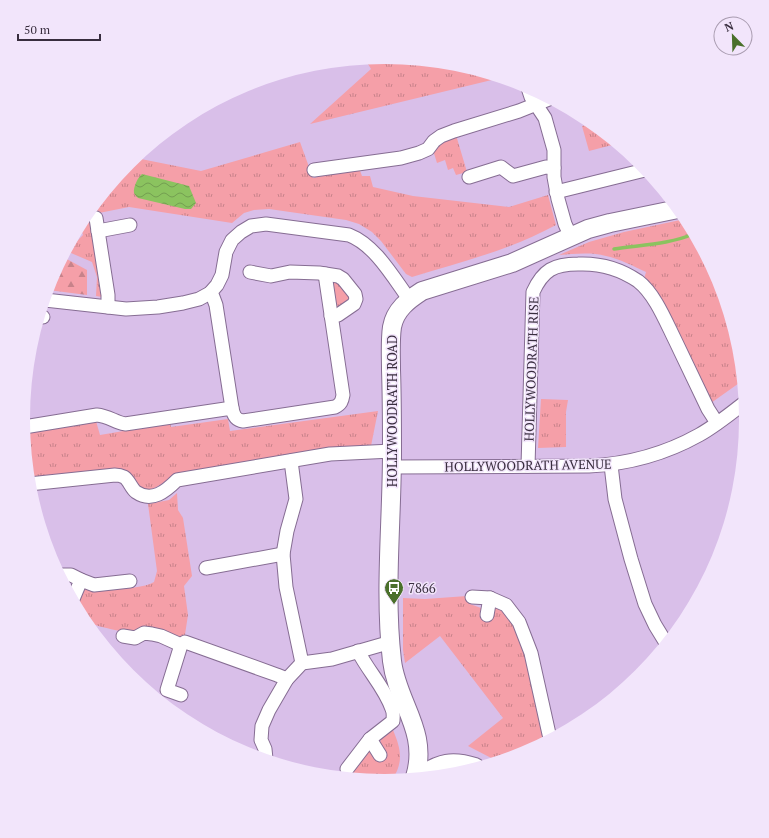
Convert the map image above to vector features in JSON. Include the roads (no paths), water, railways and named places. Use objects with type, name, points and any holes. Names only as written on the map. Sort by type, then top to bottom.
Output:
[{"type":"main road","name":"HOLLYWOODRATH ROAD","points":[[455,763],[434,754],[426,748],[418,737],[392,662],[389,596],[392,459],[392,327],[396,316],[409,299],[422,291],[512,263],[588,229],[671,210]]},
{"type":"main road","name":"HOLLYWOODRATH ROAD","points":[[416,772],[419,761],[418,737]]},
{"type":"main road","points":[[428,770],[446,763],[465,764]]},
{"type":"street","points":[[531,96],[545,118],[554,150],[554,177],[556,192],[571,236]]},
{"type":"street","points":[[314,170],[400,158],[419,153],[428,149],[434,141],[441,136],[542,102]]},
{"type":"street","points":[[469,177],[501,167],[513,176],[546,167],[554,168]]},
{"type":"street","points":[[556,192],[638,172]]},
{"type":"street","points":[[96,218],[108,295],[108,307]]},
{"type":"street","points":[[51,301],[126,309],[158,307],[199,300],[210,293],[217,285],[222,275],[226,252],[232,240],[251,226],[266,224],[349,235],[358,238],[376,254],[409,299]]},
{"type":"street","points":[[98,231],[130,225]]},
{"type":"street","name":"HOLLYWOODRATH RISE","points":[[528,466],[533,292],[538,281],[545,273],[555,266],[592,263],[605,265],[618,270],[638,282],[649,293],[661,312],[708,409],[717,423]]},
{"type":"street","points":[[250,272],[271,276],[290,272],[325,274],[343,279],[355,294],[356,299],[354,304],[344,311],[338,315],[331,316]]},
{"type":"street","points":[[210,293],[216,305],[233,414],[235,418],[242,421],[335,407],[339,405],[343,395],[325,274]]},
{"type":"street","name":"HOLLYWOODRATH AVENUE","points":[[36,483],[115,475],[124,477],[136,492],[152,497],[164,492],[177,480],[330,454],[392,459],[528,466],[611,465],[658,454],[695,437],[738,407]]},
{"type":"street","points":[[30,426],[98,415],[104,416],[117,423],[125,424],[232,408]]},
{"type":"street","points":[[291,461],[296,499],[287,531],[284,554],[286,587],[302,663]]},
{"type":"street","points":[[611,465],[615,499],[631,559],[645,604],[663,638]]},
{"type":"street","points":[[206,568],[284,554]]},
{"type":"street","points":[[67,575],[71,575],[94,585],[130,580]]},
{"type":"street","points":[[76,593],[81,580]]},
{"type":"street","points":[[472,597],[490,598],[506,605],[519,622],[532,653],[550,732]]},
{"type":"street","points":[[486,615],[490,598]]},
{"type":"street","points":[[123,636],[135,638],[144,633],[152,634],[161,636],[181,645]]},
{"type":"street","points":[[181,695],[166,690],[181,645],[185,642],[287,679]]},
{"type":"street","points":[[265,753],[261,740],[262,726],[269,710],[287,679],[302,663],[332,659],[391,642]]},
{"type":"street","points":[[347,769],[370,739],[393,721],[394,715],[387,698],[358,651]]},
{"type":"street","points":[[370,739],[380,755]]},
{"type":"water","points":[[142,174],[189,186],[196,203],[191,209],[185,209],[138,198],[134,193],[134,188],[137,180]]},
{"type":"waterway","points":[[614,249],[665,242],[688,236]]},
{"type":"place","name":"7866","points":[[394,605]]}]
